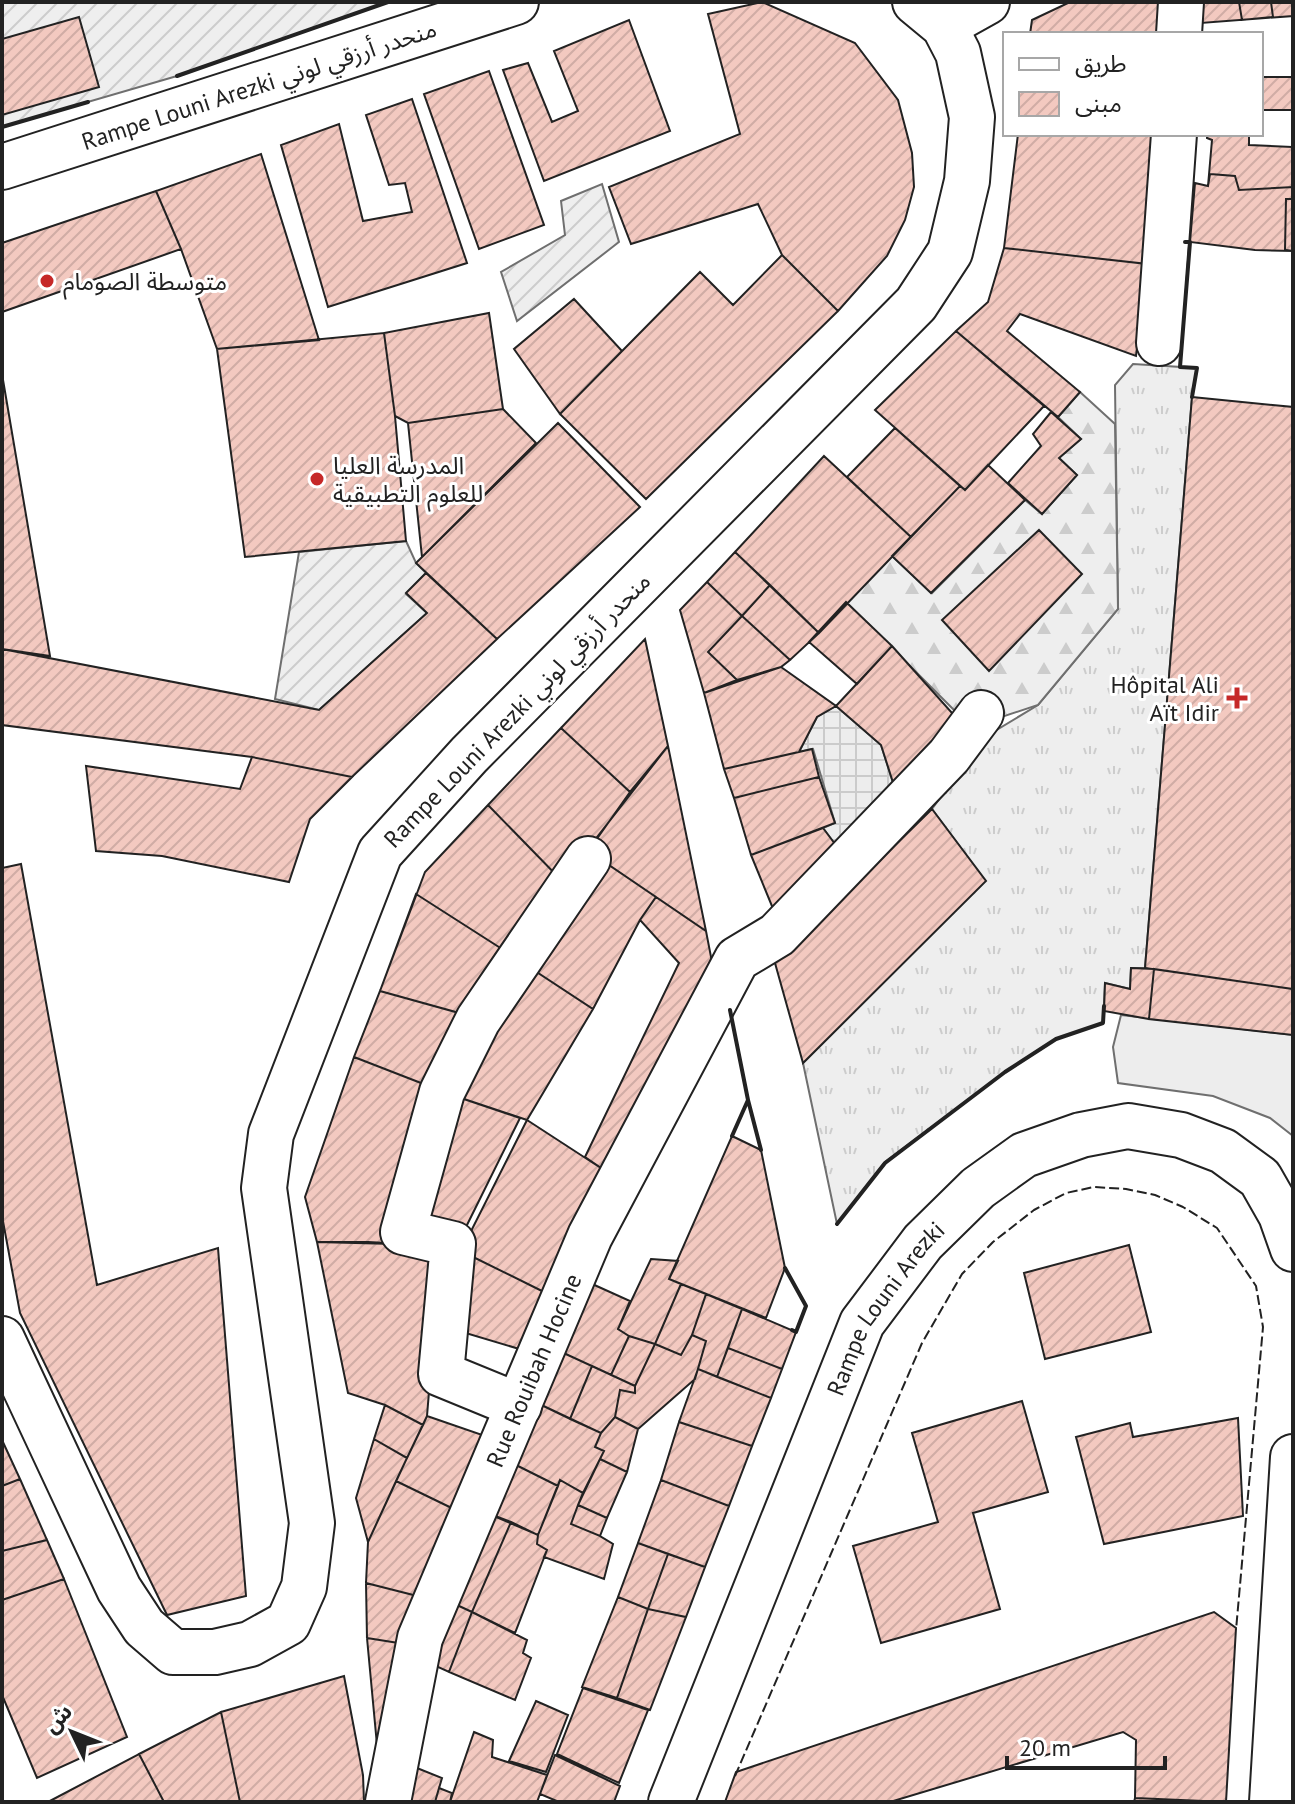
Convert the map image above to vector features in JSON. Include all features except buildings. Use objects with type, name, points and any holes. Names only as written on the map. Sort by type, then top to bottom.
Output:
[{"type":"street","name":"Rampe Louni Arezki منحدر أرزقي لوني","points":[[2,167],[516,2]]},
{"type":"street","points":[[930,14],[987,2]]},
{"type":"street","points":[[1179,32],[1181,2]]},
{"type":"street","name":"Rampe Louni Arezki منحدر أرزقي لوني","points":[[2,1339],[119,1589],[144,1627],[173,1652],[215,1652],[250,1644],[288,1623],[304,1587],[312,1523],[264,1188],[271,1134],[363,895],[380,853],[469,755],[916,304],[950,252],[967,181],[972,117],[958,53],[930,14]]},
{"type":"street","points":[[1159,343],[1174,136]]},
{"type":"street","name":"Rue Rouibah Hocine","points":[[388,1802],[420,1638],[590,1236],[737,959],[777,935],[949,756],[981,713]]},
{"type":"street","points":[[519,1406],[441,1374],[453,1244],[403,1232],[442,1092],[478,1020],[588,859]]},
{"type":"street","name":"Rampe Louni Arezki","points":[[671,1802],[862,1323],[923,1242],[978,1188],[1024,1155],[1081,1135],[1128,1126],[1181,1135],[1223,1151],[1260,1178],[1281,1215],[1293,1249]]},
{"type":"street","points":[[1272,1802],[1293,1457]]},
{"type":"green space","points":[[2,2],[388,2],[177,76],[2,127]]},
{"type":"green space","points":[[602,184],[619,242],[517,321],[501,272],[565,235],[561,201]]},
{"type":"green space","points":[[1133,364],[1197,368],[1192,397],[1145,968],[1131,968],[1130,989],[1105,983],[1103,1023],[1056,1039],[1005,1072],[885,1162],[837,1224],[803,1063],[985,881],[932,809],[985,737],[1038,705],[1118,609],[1115,385]]},
{"type":"green space","points":[[1080,392],[1115,424],[1118,609],[1038,705],[971,727],[846,602],[892,556],[932,593],[1025,500],[1042,514],[1077,475],[1059,458],[1081,439],[1058,417]]},
{"type":"green space","points":[[406,541],[416,563],[426,573],[406,594],[427,613],[319,710],[275,699],[299,552]]},
{"type":"shaded area","points":[[836,706],[881,745],[897,795],[841,852],[823,828],[835,823],[813,749],[799,752],[817,717]]},
{"type":"shaded area","points":[[1121,1015],[1293,1035],[1293,1136],[1270,1118],[1213,1096],[1118,1083],[1113,1047]]},
{"type":"fence","points":[[735,1776],[922,1343],[962,1274],[993,1242],[1034,1210],[1066,1193],[1094,1187],[1126,1189],[1155,1195],[1183,1207],[1217,1228],[1256,1286],[1263,1327],[1236,1630]]},
{"type":"wall","points":[[177,76],[388,2]]},
{"type":"wall","points":[[2,127],[88,102]]},
{"type":"wall","points":[[1185,242],[1190,242],[1180,367],[1197,368],[1192,397]]},
{"type":"wall","points":[[837,1224],[885,1163],[1005,1072],[1056,1039],[1103,1023],[1104,1006]]},
{"type":"wall","points":[[730,1010],[748,1100]]},
{"type":"wall","points":[[732,1136],[748,1100],[761,1150]]},
{"type":"wall","points":[[785,1268],[806,1306],[796,1332],[792,1330]]},
{"type":"place","name":"متوسطة الصومام","points":[[47,281]]},
{"type":"place","name":"المدرسة العليا للعلوم التطبيقية","points":[[317,479]]},
{"type":"place","name":"Hôpital Ali Aït Idir","points":[[1237,698]]}]
